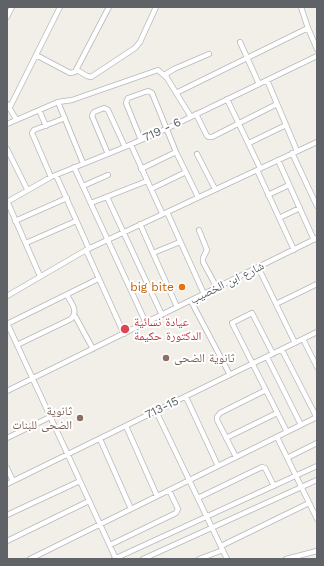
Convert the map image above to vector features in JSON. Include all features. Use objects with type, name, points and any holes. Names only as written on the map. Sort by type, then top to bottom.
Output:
[{"type":"street","points":[[7,17],[12,7]]},
{"type":"street","points":[[16,119],[8,106],[60,7]]},
{"type":"street","points":[[36,55],[71,73],[75,72],[109,7]]},
{"type":"street","points":[[77,70],[86,76],[91,76],[135,48],[140,42],[156,7]]},
{"type":"street","points":[[301,7],[317,49]]},
{"type":"street","points":[[176,93],[308,28]]},
{"type":"street","points":[[240,42],[259,84]]},
{"type":"street","points":[[167,78],[166,74],[169,71],[208,54]]},
{"type":"street","name":"719 - 6","points":[[7,202],[27,189],[53,176],[131,145],[317,56]]},
{"type":"street","points":[[7,124],[58,102],[72,100],[158,70],[167,78],[176,93],[209,137],[212,137],[277,104]]},
{"type":"street","points":[[267,80],[317,206]]},
{"type":"street","points":[[141,140],[126,103],[128,98],[148,91],[152,93],[176,152],[198,197]]},
{"type":"street","points":[[227,99],[249,143],[268,194],[294,250]]},
{"type":"street","points":[[58,102],[83,163]]},
{"type":"street","points":[[108,154],[92,116],[94,112],[104,108],[108,110],[125,147]]},
{"type":"street","points":[[39,110],[46,126]]},
{"type":"street","points":[[65,118],[34,130],[32,133],[53,176],[66,198],[98,279],[124,334]]},
{"type":"street","points":[[249,143],[286,125]]},
{"type":"street","points":[[7,296],[40,276],[107,240],[164,212],[317,142]]},
{"type":"street","points":[[131,145],[141,169],[180,242],[204,294]]},
{"type":"street","points":[[7,149],[27,189]]},
{"type":"street","points":[[141,169],[176,152]]},
{"type":"street","points":[[197,154],[215,189]]},
{"type":"street","points":[[278,160],[316,239]]},
{"type":"street","points":[[74,167],[146,323]]},
{"type":"street","points":[[151,189],[186,172]]},
{"type":"street","points":[[83,186],[108,175]]},
{"type":"street","points":[[91,203],[147,181]]},
{"type":"street","points":[[268,194],[289,185]]},
{"type":"street","points":[[311,192],[317,189]]},
{"type":"street","points":[[107,197],[162,315]]},
{"type":"street","points":[[15,221],[66,198]]},
{"type":"street","points":[[7,202],[40,276]]},
{"type":"street","points":[[279,218],[300,208]]},
{"type":"street","points":[[26,243],[76,221]]},
{"type":"street","points":[[140,224],[177,308]]},
{"type":"street","points":[[199,230],[207,250],[203,258],[203,262],[217,288]]},
{"type":"street","name":"شارع ابن الخصيب","points":[[7,391],[316,239]]},
{"type":"street","points":[[152,254],[180,242]]},
{"type":"street","points":[[258,267],[295,343]]},
{"type":"street","points":[[98,279],[7,324],[110,545],[115,559],[317,466]]},
{"type":"street","points":[[276,304],[317,284]]},
{"type":"street","points":[[67,295],[75,310],[75,316],[93,349]]},
{"type":"street","points":[[191,301],[230,375]]},
{"type":"street","points":[[273,354],[252,313],[232,323],[287,432]]},
{"type":"street","points":[[17,345],[75,316]]},
{"type":"street","name":"713-15","points":[[7,484],[317,332]]},
{"type":"street","points":[[303,339],[317,367]]},
{"type":"street","points":[[30,559],[317,418],[282,350]]},
{"type":"street","points":[[267,357],[301,425]]},
{"type":"street","points":[[236,457],[216,420],[217,417],[220,413],[266,390]]},
{"type":"street","points":[[186,397],[218,466]]},
{"type":"street","points":[[156,411],[227,559]]},
{"type":"street","points":[[226,438],[277,413]]},
{"type":"street","points":[[7,438],[50,417]]},
{"type":"street","points":[[126,426],[157,496]]},
{"type":"street","points":[[277,437],[317,519]]},
{"type":"street","points":[[100,439],[131,509]]},
{"type":"street","points":[[287,458],[317,443]]},
{"type":"street","points":[[198,498],[262,467],[265,468],[274,486]]},
{"type":"street","points":[[7,468],[13,481]]},
{"type":"street","points":[[143,559],[317,480]]},
{"type":"street","points":[[7,515],[80,481]]},
{"type":"street","points":[[110,545],[176,513],[178,509],[169,490]]},
{"type":"street","points":[[7,540],[89,501]]},
{"type":"street","points":[[199,559],[309,503]]},
{"type":"street","points":[[312,508],[317,505]]},
{"type":"street","points":[[286,559],[317,550]]},
{"type":"place","name":"big bite","points":[[182,287]]},
{"type":"place","name":"عيادة نسائية الدكتورة حكيمة","points":[[125,329]]},
{"type":"place","name":"ثانوية الضحى","points":[[166,358]]},
{"type":"place","name":"ثانوية الضحى للبنات","points":[[80,418]]}]
